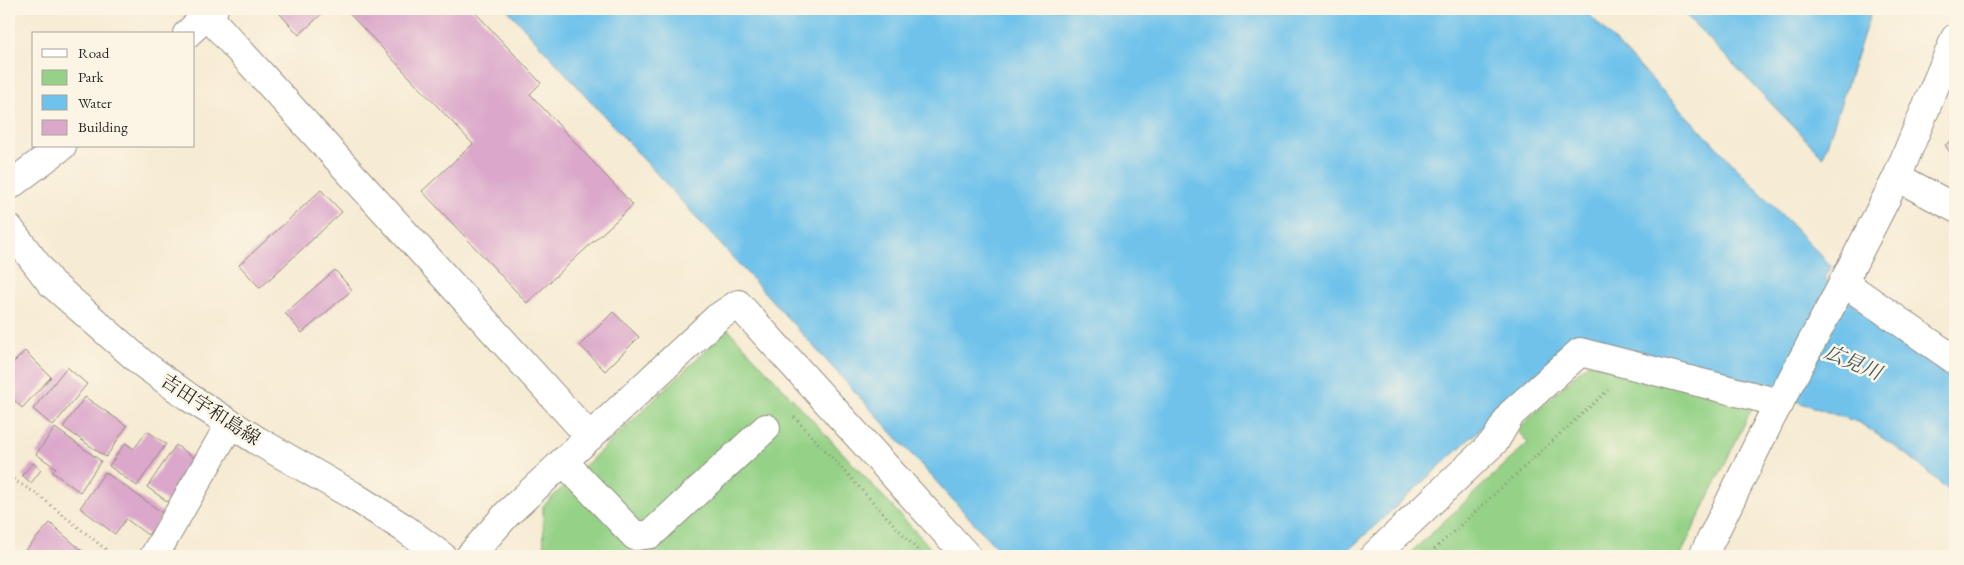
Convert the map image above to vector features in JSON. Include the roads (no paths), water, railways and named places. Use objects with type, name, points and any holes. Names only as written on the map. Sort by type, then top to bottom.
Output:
[{"type":"street","points":[[189,32],[210,12],[590,437]]},
{"type":"street","points":[[1703,556],[1781,400],[1897,178],[1955,38]]},
{"type":"street","points":[[9,186],[59,148]]},
{"type":"street","points":[[1897,178],[1955,208]]},
{"type":"street","name":"吉田宇和島線","points":[[9,228],[51,283],[142,363],[230,424],[352,495],[404,528],[442,556]]},
{"type":"street","points":[[1841,286],[1955,360]]},
{"type":"street","points":[[470,556],[507,514],[563,461],[717,318],[738,304],[967,556]]},
{"type":"street","points":[[1374,556],[1495,441],[1512,414],[1580,352],[1781,400]]},
{"type":"street","points":[[154,556],[230,424]]},
{"type":"street","points":[[563,461],[636,536],[651,534],[766,428]]},
{"type":"water","name":"広見川","points":[[507,9],[1584,9],[1831,266],[1825,278],[1874,323],[1955,382],[1955,496],[1909,456],[1860,423],[1766,391],[1576,341],[1342,556],[1004,556]]},
{"type":"water","points":[[1680,9],[1872,9],[1823,157]]}]
